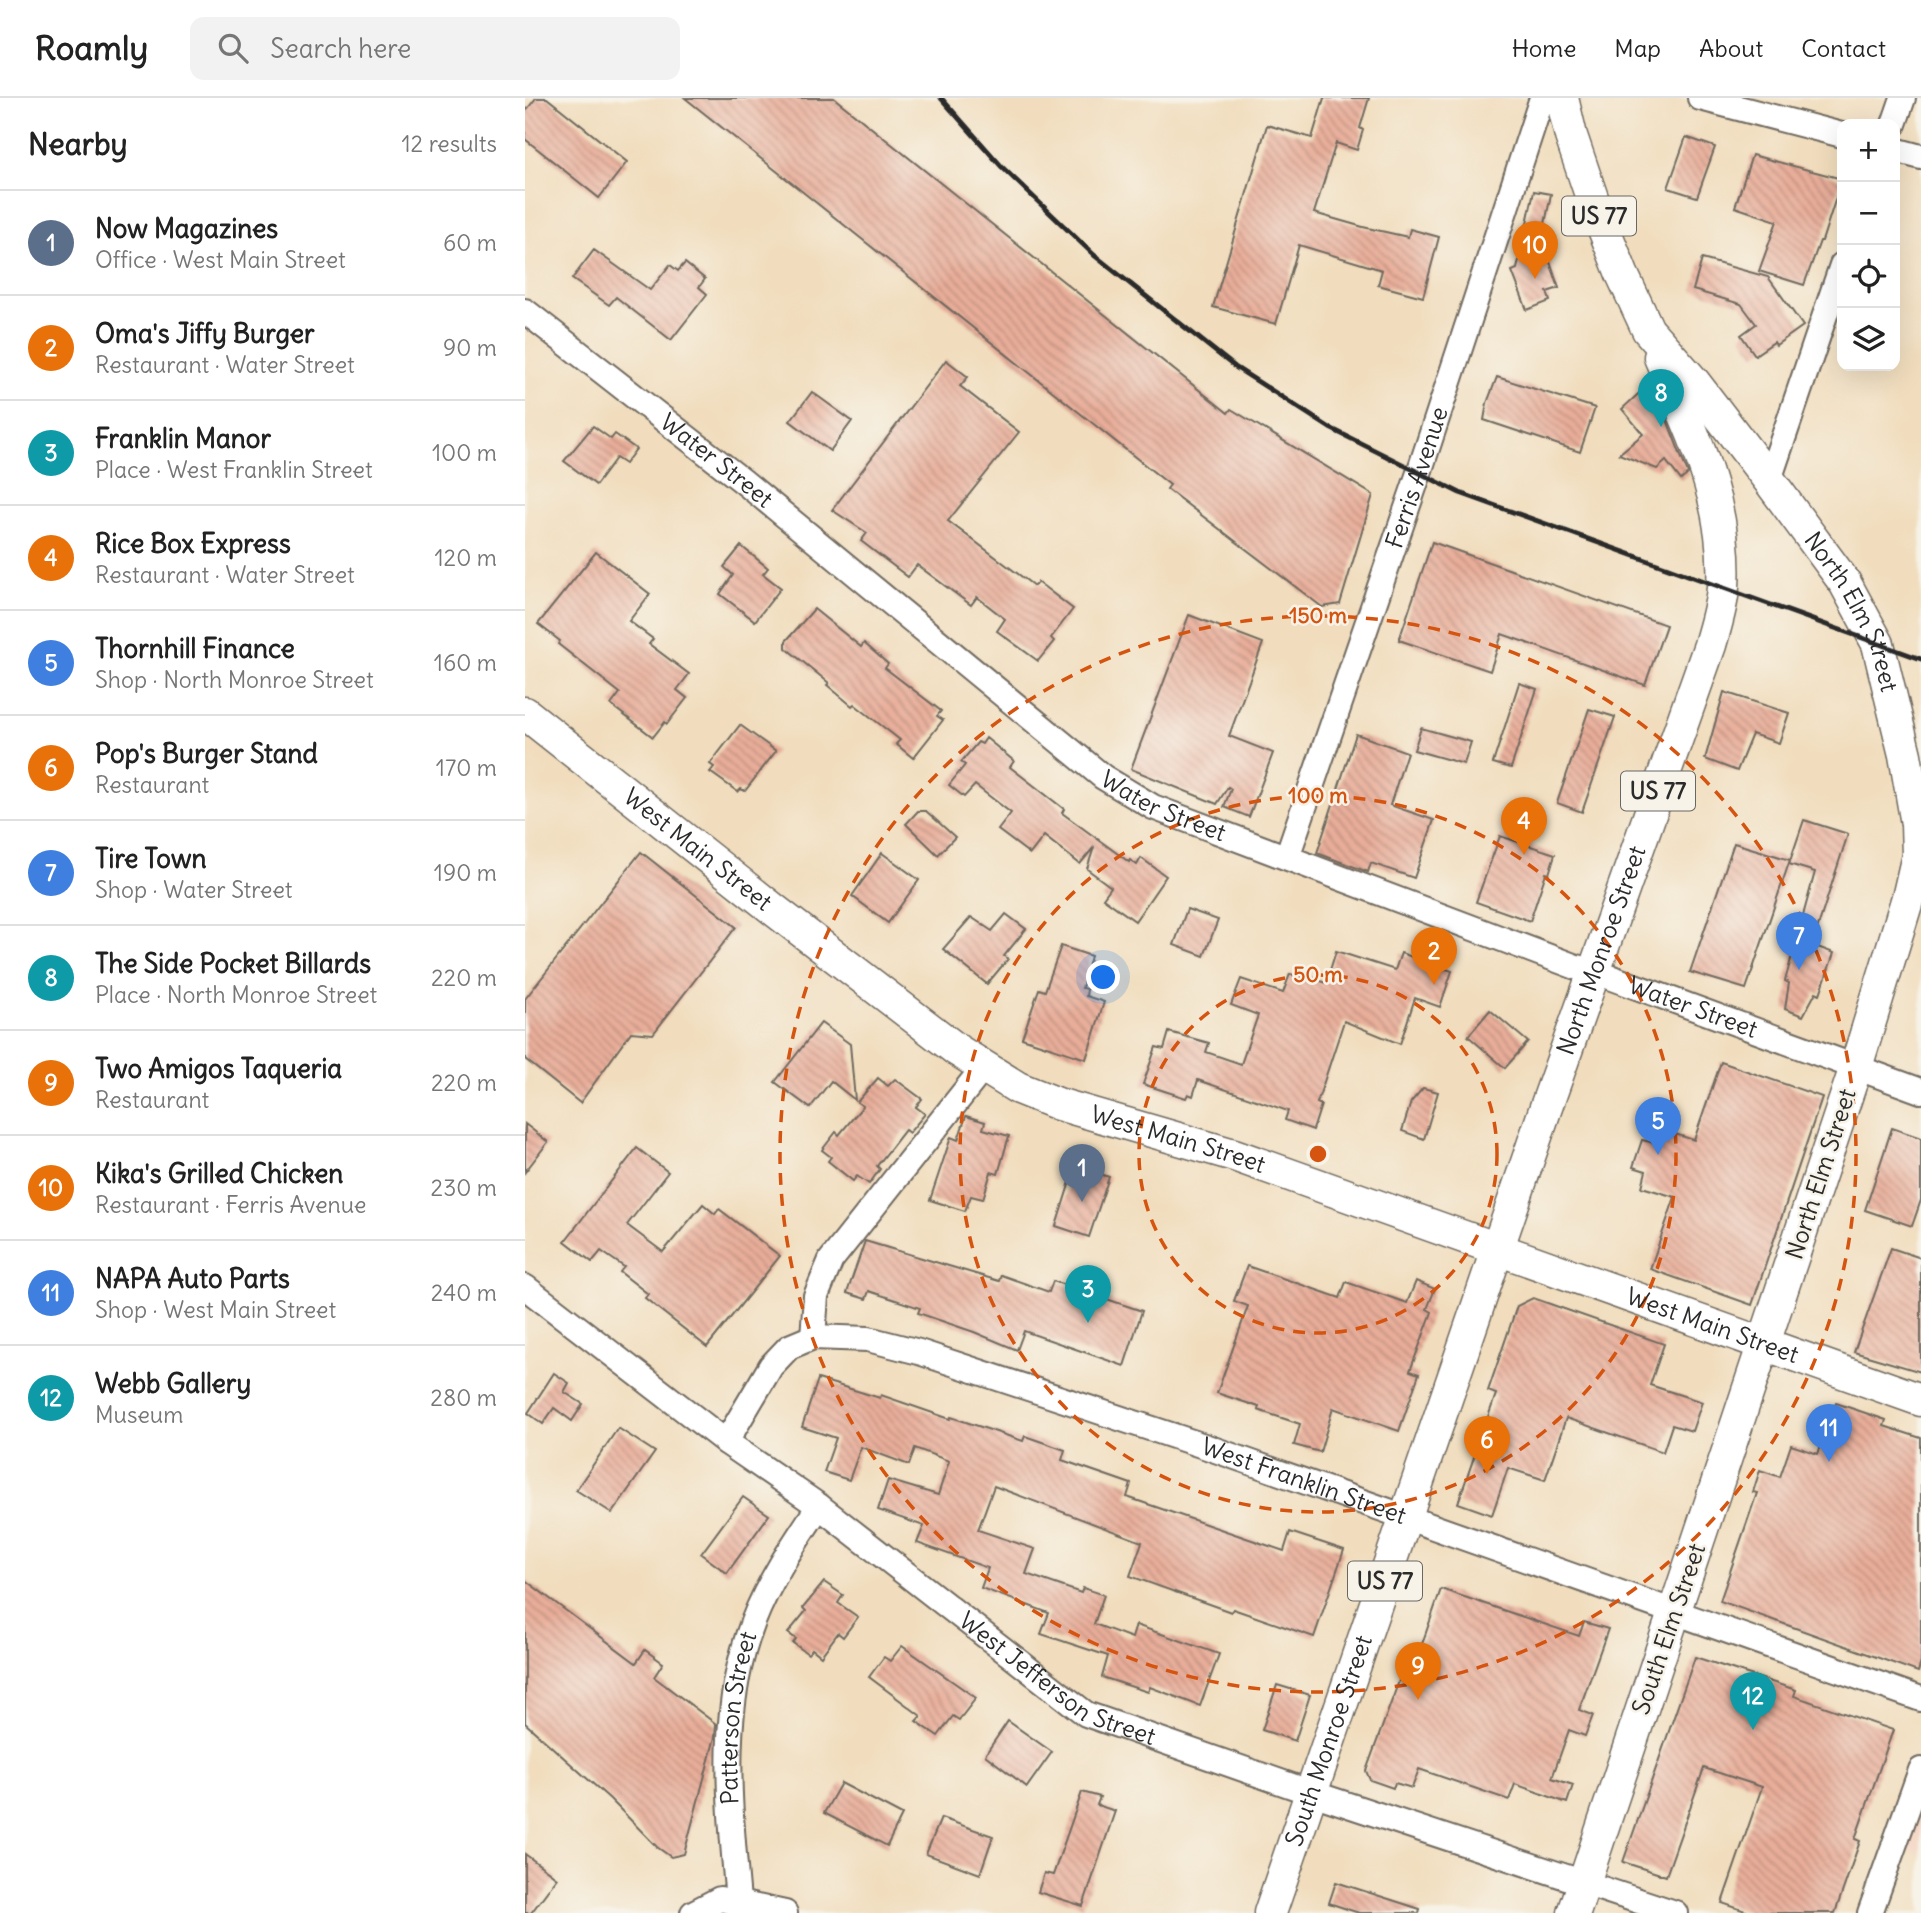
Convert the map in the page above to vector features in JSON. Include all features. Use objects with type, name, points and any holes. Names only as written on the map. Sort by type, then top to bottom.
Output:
[{"type":"main road","name":"North Elm Street","points":[[1562,98],[1571,136],[1594,204],[1648,330],[1693,382],[1845,583],[1878,645],[1905,755],[1917,824],[1918,855],[1909,894],[1856,1067],[1765,1344]]},
{"type":"main road","name":"North Monroe Street","points":[[1499,1250],[1710,645],[1724,589],[1717,505],[1704,458],[1648,330]]},
{"type":"main road","name":"West Main Street","points":[[525,713],[957,1050],[1018,1088],[1058,1104],[1234,1155],[1921,1400]]},
{"type":"main road","name":"South Monroe Street","points":[[1270,1913],[1499,1250]]},
{"type":"main road","name":"South Elm Street","points":[[1574,1913],[1765,1344]]},
{"type":"street","name":"Ferris Avenue","points":[[1287,857],[1419,472],[1542,98]]},
{"type":"street","points":[[1700,98],[1837,134]]},
{"type":"street","points":[[1896,119],[1903,98]]},
{"type":"street","points":[[1900,151],[1921,157]]},
{"type":"street","points":[[1769,480],[1837,280]]},
{"type":"street","name":"Water Street","points":[[525,311],[744,482],[1103,777],[1153,807],[1576,967],[1921,1091]]},
{"type":"street","points":[[813,1337],[815,1296],[831,1260],[984,1067]]},
{"type":"street","name":"West Jefferson Street","points":[[525,1287],[726,1442],[819,1506],[1086,1714],[1312,1793],[1675,1913]]},
{"type":"street","name":"West Franklin Street","points":[[726,1442],[771,1366],[789,1348],[813,1337],[868,1339],[919,1352],[1207,1447],[1921,1699]]},
{"type":"street","name":"Patterson Street","points":[[739,1901],[730,1800],[729,1728],[739,1666],[753,1620],[787,1554],[819,1506]]},
{"type":"street","points":[[1870,1913],[1921,1770]]},
{"type":"street","points":[[694,1913],[720,1899],[785,1913]]},
{"type":"shaded area","points":[[1921,1799],[1921,1854],[1902,1848]]},
{"type":"building","points":[[536,98],[547,98],[627,162],[599,198],[525,139],[525,112]]},
{"type":"building","points":[[685,98],[834,98],[1228,413],[1231,409],[1373,495],[1340,604],[1322,607],[1167,489],[1170,485]]},
{"type":"building","points":[[1324,98],[1369,98],[1357,150],[1336,143],[1314,213],[1408,237],[1410,229],[1439,237],[1423,297],[1378,285],[1382,270],[1299,245],[1276,324],[1213,307],[1267,125],[1312,138]]},
{"type":"building","points":[[1686,137],[1715,147],[1697,197],[1668,188]]},
{"type":"building","points":[[1752,155],[1837,178],[1837,194],[1804,285],[1759,271],[1777,221],[1735,207]]},
{"type":"building","points":[[1534,191],[1551,194],[1542,239],[1559,288],[1547,292],[1550,301],[1527,310],[1512,271],[1517,269]]},
{"type":"building","points":[[594,250],[650,290],[670,265],[678,271],[685,263],[705,279],[699,287],[707,294],[671,340],[616,297],[609,305],[572,279]]},
{"type":"building","points":[[1702,259],[1768,277],[1803,326],[1776,345],[1774,342],[1755,355],[1741,335],[1756,324],[1741,304],[1693,290]]},
{"type":"building","points":[[946,360],[968,377],[960,386],[1019,432],[948,521],[1034,586],[1038,582],[1073,609],[1051,638],[1054,641],[1038,661],[997,631],[1005,619],[977,597],[971,605],[917,565],[908,577],[861,541],[867,533],[832,510]]},
{"type":"building","points":[[1497,377],[1595,408],[1580,452],[1484,420]]},
{"type":"building","points":[[1649,384],[1667,420],[1688,474],[1681,480],[1666,461],[1657,469],[1619,454],[1643,434],[1622,409]]},
{"type":"building","points":[[812,392],[852,421],[830,451],[790,421]]},
{"type":"building","points":[[593,426],[611,439],[615,434],[636,449],[625,464],[616,458],[596,485],[564,461]]},
{"type":"building","points":[[1432,542],[1666,625],[1645,685],[1502,634],[1490,671],[1399,640]]},
{"type":"building","points":[[741,546],[768,568],[763,574],[781,588],[755,621],[720,594],[733,575],[724,567]]},
{"type":"building","points":[[596,552],[650,594],[629,621],[653,639],[649,644],[689,674],[677,690],[687,698],[653,737],[611,705],[620,693],[558,644],[560,641],[538,624]]},
{"type":"building","points":[[814,609],[861,647],[864,643],[888,664],[885,668],[941,711],[937,716],[943,720],[913,758],[896,744],[900,740],[854,704],[852,706],[786,648],[786,641]]},
{"type":"building","points":[[1189,615],[1263,643],[1229,736],[1273,753],[1249,817],[1224,807],[1231,789],[1228,787],[1217,804],[1131,769]]},
{"type":"building","points":[[1519,683],[1537,689],[1511,768],[1493,763]]},
{"type":"building","points":[[1724,692],[1789,713],[1779,743],[1752,734],[1737,771],[1705,759]]},
{"type":"building","points":[[1589,709],[1615,717],[1582,812],[1557,803]]},
{"type":"building","points":[[740,725],[776,751],[745,791],[741,789],[738,792],[710,772],[714,767],[710,764]]},
{"type":"building","points":[[1421,728],[1471,742],[1464,764],[1414,750]]},
{"type":"building","points":[[1356,734],[1407,752],[1390,805],[1434,820],[1414,878],[1371,863],[1368,872],[1317,853]]},
{"type":"building","points":[[986,738],[1014,761],[1010,767],[1064,809],[1062,813],[1129,862],[1130,860],[1137,865],[1141,858],[1166,876],[1135,921],[1103,898],[1111,887],[1087,869],[1094,847],[1080,864],[1044,836],[1030,854],[998,830],[1011,813],[975,785],[964,797],[949,785],[965,765],[961,762],[978,742],[982,744]]},
{"type":"building","points":[[918,811],[926,811],[955,837],[938,855],[906,824]]},
{"type":"building","points":[[1804,820],[1848,834],[1812,945],[1834,953],[1820,994],[1816,992],[1803,1016],[1785,1009],[1789,983],[1785,981],[1815,872],[1789,864]]},
{"type":"building","points":[[1500,836],[1555,854],[1530,921],[1476,902]]},
{"type":"building","points":[[1734,843],[1790,860],[1746,989],[1690,972]]},
{"type":"building","points":[[641,852],[736,927],[653,1034],[631,1032],[580,1103],[525,1059],[525,999]]},
{"type":"building","points":[[882,853],[919,880],[888,923],[852,896]]},
{"type":"building","points":[[1187,909],[1218,920],[1204,956],[1174,945]]},
{"type":"building","points":[[1006,914],[1026,929],[1004,956],[1008,959],[987,984],[943,949],[971,917],[992,931]]},
{"type":"building","points":[[1061,946],[1091,956],[1082,988],[1087,989],[1086,996],[1104,1002],[1086,1059],[1022,1038],[1039,989],[1045,991]]},
{"type":"building","points":[[1336,951],[1395,970],[1401,953],[1452,971],[1440,1007],[1415,998],[1400,1044],[1344,1021],[1317,1103],[1321,1105],[1313,1130],[1285,1120],[1288,1111],[1198,1080],[1193,1096],[1188,1094],[1186,1098],[1143,1084],[1156,1047],[1164,1049],[1169,1032],[1209,1043],[1206,1052],[1241,1064],[1258,1015],[1231,1005],[1241,979],[1283,993],[1290,974],[1301,977],[1302,974],[1326,983]]},
{"type":"building","points":[[1490,1010],[1528,1042],[1505,1068],[1468,1036]]},
{"type":"building","points":[[821,1023],[850,1044],[855,1100],[831,1081],[810,1108],[775,1082]]},
{"type":"building","points":[[1721,1062],[1822,1097],[1752,1305],[1650,1269],[1675,1197],[1642,1187],[1646,1171],[1633,1167],[1642,1140],[1655,1143],[1659,1129],[1694,1140]]},
{"type":"building","points":[[878,1078],[888,1086],[895,1079],[922,1099],[916,1107],[925,1114],[909,1133],[905,1130],[877,1166],[880,1169],[869,1184],[857,1176],[853,1181],[828,1161],[831,1157],[822,1150],[836,1132],[839,1135],[863,1106],[857,1102]]},
{"type":"building","points":[[1423,1088],[1438,1092],[1424,1139],[1402,1131],[1411,1102]]},
{"type":"building","points":[[966,1116],[985,1122],[983,1129],[1009,1136],[998,1174],[991,1172],[983,1199],[971,1196],[965,1211],[930,1200],[951,1137],[958,1140]]},
{"type":"building","points":[[525,1124],[548,1142],[525,1172]]},
{"type":"building","points":[[1892,1128],[1921,1138],[1921,1200],[1912,1226],[1865,1210]]},
{"type":"building","points":[[637,1148],[668,1172],[627,1225],[663,1252],[703,1204],[715,1214],[719,1209],[780,1256],[707,1347],[645,1298],[648,1294],[620,1272],[624,1267],[601,1251],[592,1262],[565,1241]]},
{"type":"building","points":[[1075,1166],[1109,1177],[1089,1237],[1056,1226]]},
{"type":"building","points":[[865,1241],[999,1281],[1001,1275],[1049,1292],[1053,1281],[1142,1311],[1124,1366],[1024,1331],[1017,1350],[918,1313],[920,1308],[869,1291],[866,1299],[847,1293]]},
{"type":"building","points":[[1891,1248],[1921,1258],[1921,1372],[1854,1352]]},
{"type":"building","points":[[1247,1266],[1340,1298],[1346,1282],[1407,1303],[1416,1281],[1435,1289],[1427,1309],[1432,1312],[1410,1371],[1419,1374],[1399,1431],[1333,1408],[1320,1452],[1294,1445],[1300,1424],[1217,1393],[1248,1306],[1234,1301]]},
{"type":"building","points":[[1533,1298],[1664,1344],[1650,1385],[1702,1402],[1692,1431],[1672,1425],[1663,1452],[1566,1418],[1545,1480],[1508,1468],[1492,1515],[1458,1503],[1496,1394],[1488,1391],[1517,1306]]},
{"type":"building","points":[[554,1373],[569,1383],[564,1392],[583,1404],[572,1421],[554,1408],[543,1424],[528,1413]]},
{"type":"building","points":[[818,1379],[880,1398],[881,1395],[1023,1441],[1025,1436],[1065,1450],[1062,1460],[1131,1484],[1127,1497],[1284,1551],[1290,1532],[1344,1550],[1314,1637],[1233,1609],[1231,1612],[1130,1576],[1142,1542],[994,1486],[978,1530],[1035,1549],[1026,1574],[1081,1593],[1083,1588],[1104,1595],[1094,1624],[1132,1638],[1136,1625],[1219,1654],[1200,1706],[1150,1687],[1148,1692],[1102,1677],[1108,1656],[1041,1634],[1049,1613],[981,1588],[988,1568],[917,1543],[924,1526],[878,1510],[888,1480],[938,1495],[949,1461],[915,1448],[909,1465],[861,1447],[849,1480],[824,1472],[836,1438],[802,1427]]},
{"type":"building","points":[[1836,1403],[1886,1420],[1884,1426],[1921,1438],[1921,1662],[1918,1672],[1720,1601],[1757,1493],[1753,1492],[1760,1470],[1780,1477],[1791,1445],[1818,1454]]},
{"type":"building","points":[[618,1428],[655,1452],[612,1513],[576,1490]]},
{"type":"building","points":[[743,1497],[769,1515],[727,1573],[701,1554]]},
{"type":"building","points":[[525,1580],[636,1663],[645,1650],[663,1663],[654,1677],[716,1724],[715,1737],[684,1854],[671,1857],[657,1847],[610,1799],[525,1723]]},
{"type":"building","points":[[824,1582],[843,1595],[838,1603],[858,1617],[843,1637],[838,1633],[821,1656],[812,1649],[808,1654],[793,1643],[796,1639],[788,1633],[806,1611],[803,1608]]},
{"type":"building","points":[[1441,1589],[1579,1636],[1584,1622],[1608,1629],[1579,1710],[1593,1715],[1585,1736],[1569,1730],[1552,1778],[1573,1785],[1567,1803],[1515,1784],[1509,1800],[1419,1769],[1412,1788],[1395,1783],[1393,1788],[1370,1780],[1366,1771],[1403,1670],[1412,1673]]},
{"type":"building","points":[[902,1646],[976,1698],[959,1720],[953,1716],[938,1736],[916,1721],[921,1716],[869,1677],[884,1657],[890,1661]]},
{"type":"building","points":[[1695,1657],[1796,1690],[1794,1696],[1893,1730],[1855,1839],[1860,1841],[1835,1913],[1751,1913],[1722,1903],[1762,1787],[1704,1768],[1666,1876],[1623,1862]]},
{"type":"building","points":[[1277,1685],[1310,1695],[1295,1741],[1262,1730]]},
{"type":"building","points":[[1008,1721],[1052,1752],[1027,1787],[985,1755]]},
{"type":"building","points":[[841,1783],[902,1815],[887,1846],[824,1813]]},
{"type":"building","points":[[1082,1792],[1100,1797],[1097,1805],[1115,1811],[1083,1906],[1038,1892],[1044,1873],[1053,1875]]},
{"type":"building","points":[[941,1818],[993,1836],[980,1874],[926,1854]]},
{"type":"building","points":[[525,1854],[557,1878],[531,1913],[525,1913]]},
{"type":"building","points":[[1336,1882],[1420,1909],[1419,1913],[1359,1913],[1329,1903]]},
{"type":"railway","points":[[941,98],[1002,167],[1094,255],[1235,367],[1330,428],[1460,493],[1921,659]]},
{"type":"place","name":"Kika's Grilled Chicken","points":[[1535,279]]},
{"type":"place","name":"The Side Pocket Billards","points":[[1661,427]]},
{"type":"place","name":"Rice Box Express","points":[[1524,855]]},
{"type":"place","name":"Tire Town","points":[[1799,970]]},
{"type":"place","name":"Oma's Jiffy Burger","points":[[1434,985]]},
{"type":"place","name":"Thornhill Finance","points":[[1658,1155]]},
{"type":"place","name":"Now Magazines","points":[[1082,1202]]},
{"type":"place","name":"Franklin Manor","points":[[1088,1323]]},
{"type":"place","name":"NAPA Auto Parts","points":[[1829,1462]]},
{"type":"place","name":"Pop's Burger Stand","points":[[1487,1474]]},
{"type":"place","name":"Two Amigos Taqueria","points":[[1418,1700]]},
{"type":"place","name":"Webb Gallery","points":[[1753,1730]]}]
